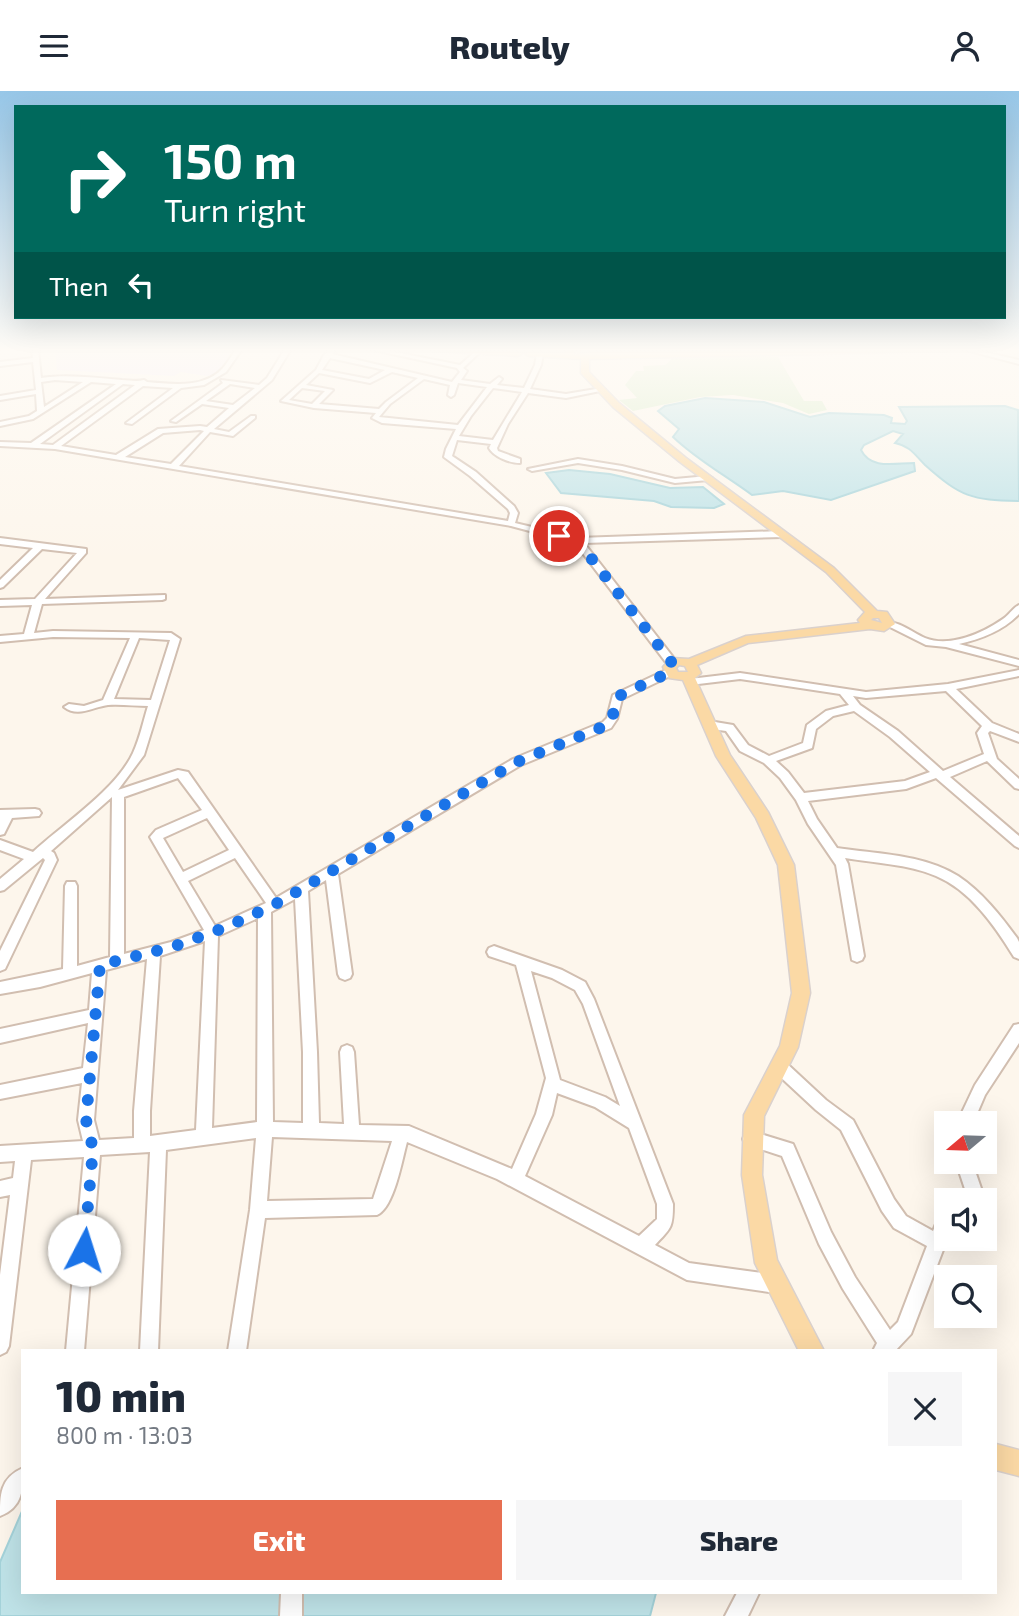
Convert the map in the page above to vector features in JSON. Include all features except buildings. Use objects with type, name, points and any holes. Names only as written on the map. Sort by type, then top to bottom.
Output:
[{"type":"main road","points":[[635,420],[830,570],[871,619]]},
{"type":"main road","points":[[811,1349],[766,1263],[752,1175],[751,1139],[754,1115],[789,1047],[801,993],[786,865],[763,815],[723,756],[682,671],[746,640],[883,615],[889,624]]},
{"type":"main road","points":[[997,1457],[1019,1463]]},
{"type":"street","points":[[0,424],[22,420]]},
{"type":"street","points":[[32,446],[69,420]]},
{"type":"street","points":[[55,447],[92,420]]},
{"type":"street","points":[[130,423],[134,420]]},
{"type":"street","points":[[173,467],[219,420]]},
{"type":"street","points":[[117,457],[156,432],[209,429],[230,434],[249,420]]},
{"type":"street","points":[[380,420],[462,427]]},
{"type":"street","points":[[467,420],[454,438],[448,457],[474,474],[511,508],[514,513],[511,524]]},
{"type":"street","points":[[507,420],[495,442],[495,452],[517,461]]},
{"type":"street","points":[[454,438],[495,442]]},
{"type":"street","points":[[0,444],[55,447],[117,457],[511,524],[578,541],[782,534]]},
{"type":"street","points":[[532,469],[559,462],[578,461],[676,481],[708,478]]},
{"type":"street","points":[[0,541],[83,551],[38,601],[28,637]]},
{"type":"street","points":[[578,541],[682,671]]},
{"type":"street","points":[[0,585],[41,545]]},
{"type":"street","points":[[0,603],[162,597]]},
{"type":"street","points":[[889,624],[933,644],[946,644],[968,639],[996,627],[1019,608]]},
{"type":"street","points":[[0,639],[53,634],[171,636],[175,639],[138,755],[114,793],[0,886]]},
{"type":"street","points":[[107,702],[136,635]]},
{"type":"street","points":[[946,644],[1019,663]]},
{"type":"street","points":[[1,992],[154,951],[212,932],[270,907],[517,762],[607,725],[612,719],[617,697],[682,671],[814,685],[844,693],[866,695],[948,687],[1019,673]]},
{"type":"street","points":[[948,687],[988,726],[1019,738]]},
{"type":"street","points":[[844,693],[856,707],[894,734],[1019,843]]},
{"type":"street","points":[[68,707],[84,709],[107,702],[154,703]]},
{"type":"street","points":[[768,760],[808,745],[811,728],[830,713],[856,707]]},
{"type":"street","points":[[709,725],[729,728],[744,748],[768,760],[801,798],[812,821],[842,864],[857,956]]},
{"type":"street","points":[[988,726],[982,733],[989,756],[1019,785]]},
{"type":"street","points":[[801,798],[906,785],[989,756]]},
{"type":"street","points":[[114,793],[181,774],[237,852],[270,907],[265,1129],[258,1210],[237,1349]]},
{"type":"street","points":[[114,793],[117,961]]},
{"type":"street","points":[[204,1136],[212,932],[156,836],[209,811]]},
{"type":"street","points":[[0,831],[4,814],[35,813]]},
{"type":"street","points":[[0,845],[50,856],[51,860],[0,965]]},
{"type":"street","points":[[182,878],[237,852]]},
{"type":"street","points":[[835,852],[941,873],[963,887],[1013,930],[1019,953]]},
{"type":"street","points":[[331,871],[345,974]]},
{"type":"street","points":[[70,973],[71,886]]},
{"type":"street","points":[[301,888],[310,1052],[311,1131]]},
{"type":"street","points":[[149,1349],[150,1144],[142,1111],[154,951]]},
{"type":"street","points":[[494,952],[556,974],[580,986],[589,1003],[658,1180],[667,1215],[659,1231],[641,1247]]},
{"type":"street","points":[[515,1180],[544,1115],[553,1078],[522,964]]},
{"type":"street","points":[[75,1349],[93,1149],[86,1120],[100,965]]},
{"type":"street","points":[[0,1036],[96,1014]]},
{"type":"street","points":[[970,1111],[979,1090],[1019,1030]]},
{"type":"street","points":[[347,1052],[352,1131]]},
{"type":"street","points":[[779,1066],[847,1125],[888,1205],[900,1222],[934,1240]]},
{"type":"street","points":[[0,1093],[90,1074]]},
{"type":"street","points":[[552,1084],[600,1102],[634,1123]]},
{"type":"street","points":[[0,1154],[150,1144],[265,1129],[410,1134],[515,1180],[687,1271],[776,1284]]},
{"type":"street","points":[[258,1210],[377,1207],[382,1201],[402,1133]]},
{"type":"street","points":[[751,1139],[787,1150],[825,1238],[886,1347],[905,1328],[936,1251]]},
{"type":"street","points":[[0,1346],[6,1236],[19,1185],[24,1151]]},
{"type":"street","points":[[0,1189],[19,1185]]},
{"type":"street","points":[[0,1506],[21,1480]]},
{"type":"street","points":[[291,1616],[292,1594]]},
{"type":"street","points":[[736,1616],[747,1594]]},
{"type":"water","points":[[669,420],[892,420],[891,423],[905,424],[907,420],[1018,420],[1019,501],[978,498],[958,490],[937,476],[915,454],[895,443],[903,434],[893,431],[864,445],[861,450],[865,456],[877,463],[914,463],[915,471],[831,500],[783,491],[752,495],[673,437],[679,429]]},
{"type":"water","points":[[569,470],[610,474],[670,488],[703,487],[724,504],[714,508],[671,507],[654,501],[561,493],[546,473]]},
{"type":"water","points":[[21,1514],[21,1594],[656,1594],[650,1616],[0,1616],[0,1562]]},
{"type":"route","points":[[84,1250],[93,1149],[86,1120],[100,965],[172,947],[224,928],[274,905],[404,826],[517,762],[607,725],[612,719],[617,697],[670,672],[672,663],[578,541],[559,536]]}]
